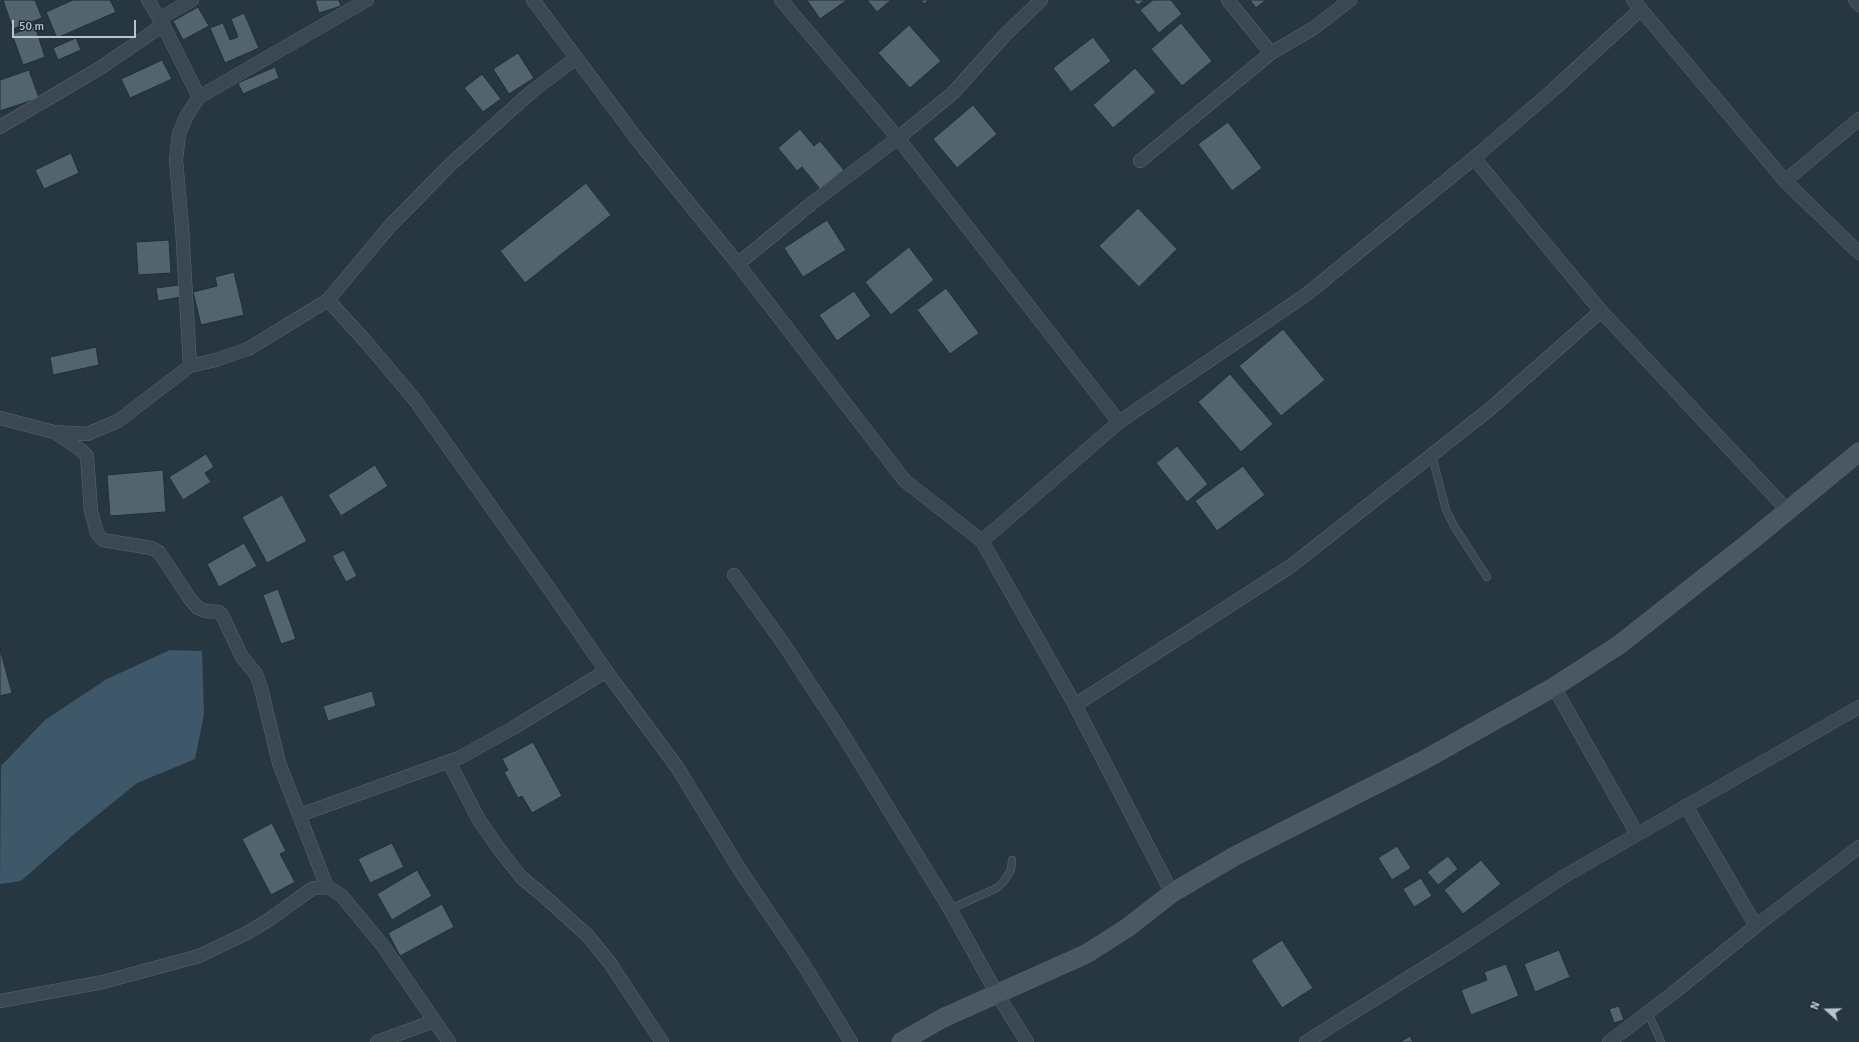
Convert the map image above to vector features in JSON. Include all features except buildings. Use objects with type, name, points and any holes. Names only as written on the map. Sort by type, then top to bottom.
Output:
[{"type":"street","points":[[148,0],[161,22],[199,97]]},
{"type":"street","points":[[0,127],[100,68],[192,0]]},
{"type":"street","points":[[190,366],[183,233],[176,160],[180,134],[186,117],[199,97],[367,0]]},
{"type":"street","points":[[533,0],[688,204],[738,264],[905,481],[982,541],[1075,705],[1172,893]]},
{"type":"street","points":[[781,0],[898,138],[1119,422]]},
{"type":"street","points":[[738,264],[812,203],[898,138],[953,93],[1004,36],[1041,0]]},
{"type":"street","points":[[1228,0],[1272,53]]},
{"type":"street","points":[[1140,161],[1272,53],[1314,28],[1350,0]]},
{"type":"street","points":[[1855,0],[1859,5]]},
{"type":"street","points":[[982,541],[1119,422],[1307,294],[1474,158],[1553,90],[1637,4],[1785,181],[1859,253]]},
{"type":"street","points":[[0,418],[54,432],[87,434],[118,421],[190,366],[216,360],[248,349],[328,300],[390,226],[451,164],[530,93],[576,58]]},
{"type":"street","points":[[1785,181],[1859,119]]},
{"type":"street","points":[[1474,158],[1601,311],[1788,511]]},
{"type":"street","points":[[328,300],[415,400],[540,575],[606,671],[677,767],[740,870],[802,962],[851,1042]]},
{"type":"street","points":[[1075,705],[1292,566],[1490,409],[1601,311]]},
{"type":"street","points":[[54,432],[81,450],[87,456],[91,512],[97,533],[103,540],[151,548],[159,552],[198,608],[205,611],[219,612],[222,615],[242,657],[248,667],[256,674],[261,688],[279,763],[327,887]]},
{"type":"street","points":[[901,1042],[943,1018],[1086,954],[1127,928],[1172,893],[1235,856],[1418,763],[1554,688],[1619,645],[1788,511],[1859,452]]},
{"type":"street","points":[[734,575],[782,643],[842,733],[950,909],[997,994],[1027,1042]]},
{"type":"street","points":[[300,815],[461,757],[513,728],[606,671]]},
{"type":"street","points":[[1554,688],[1637,834]]},
{"type":"street","points":[[1306,1042],[1464,943],[1563,877],[1859,707]]},
{"type":"street","points":[[449,762],[480,820],[502,853],[522,878],[546,897],[588,936],[610,963],[662,1042]]},
{"type":"street","points":[[1686,806],[1756,926]]},
{"type":"street","points":[[1610,1042],[1756,926],[1859,847]]},
{"type":"street","points":[[0,1001],[103,982],[199,956],[247,933],[270,919],[313,888],[327,887],[341,895],[383,946],[448,1042]]},
{"type":"street","points":[[378,1042],[434,1021]]},
{"type":"lane","points":[[1432,456],[1446,510],[1454,526],[1487,577]]},
{"type":"lane","points":[[950,909],[997,888],[1004,881],[1011,870],[1012,860]]},
{"type":"lane","points":[[1648,1013],[1661,1042]]},
{"type":"water","points":[[170,650],[202,651],[204,714],[195,759],[137,783],[73,835],[21,881],[0,884],[1,766],[45,720],[107,679]]}]
